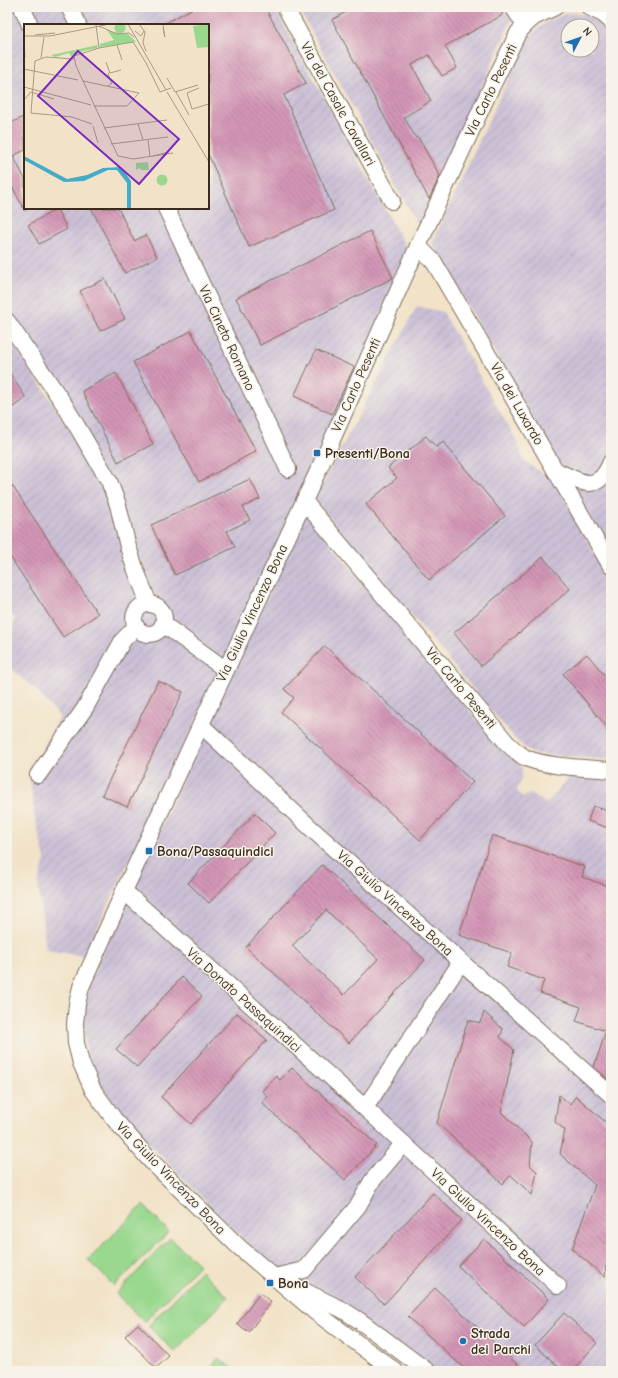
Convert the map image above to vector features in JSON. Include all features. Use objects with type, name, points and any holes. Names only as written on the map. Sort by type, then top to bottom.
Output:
[{"type":"street","points":[[22,7],[30,24]]},
{"type":"street","points":[[69,7],[78,24]]},
{"type":"street","name":"Via del Casale Cavallari","points":[[285,7],[392,201]]},
{"type":"street","points":[[513,7],[525,25]]},
{"type":"street","name":"Via Carlo Pesenti","points":[[555,7],[534,17],[518,33],[418,246],[304,501],[515,751],[529,759],[545,764],[611,770]]},
{"type":"street","points":[[588,7],[602,14],[611,21]]},
{"type":"street","name":"Via Cineto Romano","points":[[166,209],[288,469]]},
{"type":"street","name":"Via dei Luxardo","points":[[418,246],[434,262],[611,566]]},
{"type":"street","points":[[7,321],[64,404],[115,494],[128,547],[149,604]]},
{"type":"street","points":[[555,470],[580,482],[590,483],[598,481],[602,477],[608,470],[611,462]]},
{"type":"street","name":"Via Giulio Vincenzo Bona","points":[[304,501],[81,987],[75,1024],[76,1043],[81,1062],[90,1084],[114,1119],[149,1159],[239,1247],[314,1312],[395,1371]]},
{"type":"street","points":[[144,604],[158,607],[161,610],[164,620],[162,624],[157,631],[148,634],[139,630],[136,627],[134,618],[137,609],[144,604]]},
{"type":"street","points":[[162,624],[226,670]]},
{"type":"street","points":[[38,775],[85,708],[123,640],[136,627]]},
{"type":"street","name":"Via Giulio Vincenzo Bona","points":[[201,726],[314,831],[461,962],[365,1108],[558,1286]]},
{"type":"street","name":"Via Donato Passaquindici","points":[[124,891],[365,1108]]},
{"type":"street","points":[[461,962],[611,1095]]},
{"type":"street","points":[[274,1277],[304,1270],[358,1206],[372,1181],[403,1144]]},
{"type":"street","points":[[274,1277],[343,1310],[427,1371]]},
{"type":"shaded area","points":[[7,7],[274,7],[409,253],[227,655],[84,956],[46,950],[38,884],[45,860],[35,818],[29,773],[60,717],[36,690],[8,666],[15,618],[7,610],[7,335],[59,412],[110,497],[141,597],[160,600],[147,584],[77,412],[7,312]]},
{"type":"shaded area","points":[[298,7],[507,7],[513,16],[420,227],[414,219]]},
{"type":"shaded area","points":[[572,12],[595,17],[596,18],[560,18],[560,58],[600,58],[600,21],[611,29],[611,554],[432,243],[522,49],[536,29],[554,18]]},
{"type":"shaded area","points":[[417,306],[443,312],[517,442],[524,461],[556,482],[611,585],[611,760],[536,754],[530,752],[516,740],[314,499]]},
{"type":"shaded area","points":[[305,512],[502,750],[519,763],[522,769],[522,776],[517,791],[523,797],[531,794],[547,804],[574,771],[611,774],[611,1371],[408,1371],[343,1322],[255,1251],[129,1123],[100,1086],[87,1058],[83,1020],[88,985]]},
{"type":"green space","points":[[143,1205],[169,1232],[114,1286],[88,1260]]},
{"type":"green space","points":[[170,1238],[199,1265],[144,1322],[116,1294]]},
{"type":"green space","points":[[201,1271],[228,1297],[175,1352],[148,1326]]},
{"type":"green space","points":[[218,1358],[236,1371],[209,1371]]},
{"type":"building","points":[[195,7],[265,7],[306,83],[284,95],[334,210],[249,247],[209,156],[209,24],[164,24]]},
{"type":"building","points":[[355,7],[504,7],[501,16],[445,46],[457,68],[442,76],[429,55],[412,65],[431,101],[404,117],[416,138],[418,137],[440,176],[429,199],[332,20]]},
{"type":"building","points":[[24,116],[24,150],[13,156],[24,177],[25,211],[7,177],[7,125]]},
{"type":"building","points":[[57,209],[67,229],[39,244],[28,225]]},
{"type":"building","points":[[92,209],[118,209],[134,241],[146,235],[157,257],[125,273]]},
{"type":"building","points":[[370,231],[393,278],[260,345],[236,298]]},
{"type":"building","points":[[105,279],[125,319],[100,331],[80,291]]},
{"type":"building","points":[[191,331],[256,451],[199,482],[133,362]]},
{"type":"building","points":[[316,350],[354,367],[332,414],[294,396]]},
{"type":"building","points":[[7,369],[26,398],[7,411]]},
{"type":"building","points":[[116,373],[153,444],[118,462],[82,391]]},
{"type":"building","points":[[426,436],[436,447],[443,442],[505,516],[429,580],[366,504],[397,478],[388,468]]},
{"type":"building","points":[[7,478],[98,614],[63,637],[7,552]]},
{"type":"building","points":[[250,479],[260,499],[243,507],[250,520],[227,531],[235,547],[175,575],[151,525]]},
{"type":"building","points":[[543,557],[570,589],[481,666],[454,633]]},
{"type":"building","points":[[325,646],[473,782],[420,840],[281,712],[294,698],[284,689]]},
{"type":"building","points":[[587,654],[611,683],[611,732],[563,674]]},
{"type":"building","points":[[158,681],[183,692],[127,807],[102,795]]},
{"type":"building","points":[[593,806],[611,812],[611,829],[588,821]]},
{"type":"building","points":[[255,813],[275,833],[209,903],[188,883]]},
{"type":"building","points":[[492,835],[585,867],[582,877],[611,887],[611,1082],[594,1067],[606,1031],[576,1021],[581,1007],[540,993],[544,980],[507,967],[512,953],[459,935]]},
{"type":"building","points":[[322,865],[425,960],[349,1043],[246,947]],"holes":[[[326,910],[378,959],[344,995],[292,946]]]},
{"type":"building","points":[[182,977],[202,996],[137,1067],[116,1049]]},
{"type":"building","points":[[484,1012],[503,1029],[500,1037],[514,1050],[501,1112],[532,1142],[530,1165],[537,1172],[532,1195],[511,1175],[503,1184],[437,1123],[468,1020],[480,1023]]},
{"type":"building","points":[[237,1013],[267,1040],[191,1124],[161,1097]]},
{"type":"building","points":[[292,1068],[377,1145],[345,1180],[262,1103],[268,1096],[262,1091],[276,1076],[280,1080]]},
{"type":"building","points":[[559,1095],[570,1104],[576,1096],[611,1127],[611,1267],[606,1266],[605,1277],[572,1249],[595,1185],[560,1154],[565,1130],[555,1122]]},
{"type":"building","points":[[433,1193],[462,1220],[384,1304],[355,1277]]},
{"type":"building","points":[[484,1239],[549,1299],[524,1327],[458,1266]]},
{"type":"building","name":"Strada dei Parchi","points":[[435,1288],[518,1365],[513,1371],[467,1371],[408,1317]]},
{"type":"building","points":[[260,1293],[271,1302],[249,1332],[237,1324]]},
{"type":"building","points":[[564,1313],[597,1343],[572,1371],[563,1371],[535,1345]]},
{"type":"building","points":[[138,1324],[169,1356],[156,1368],[125,1336]]},
{"type":"place","name":"Presenti/Bona","points":[[317,453]]},
{"type":"place","name":"Bona/Passaquindici","points":[[149,851]]},
{"type":"place","name":"Bona","points":[[270,1283]]},
{"type":"place","name":"Strada dei Parchi","points":[[463,1341]]}]
